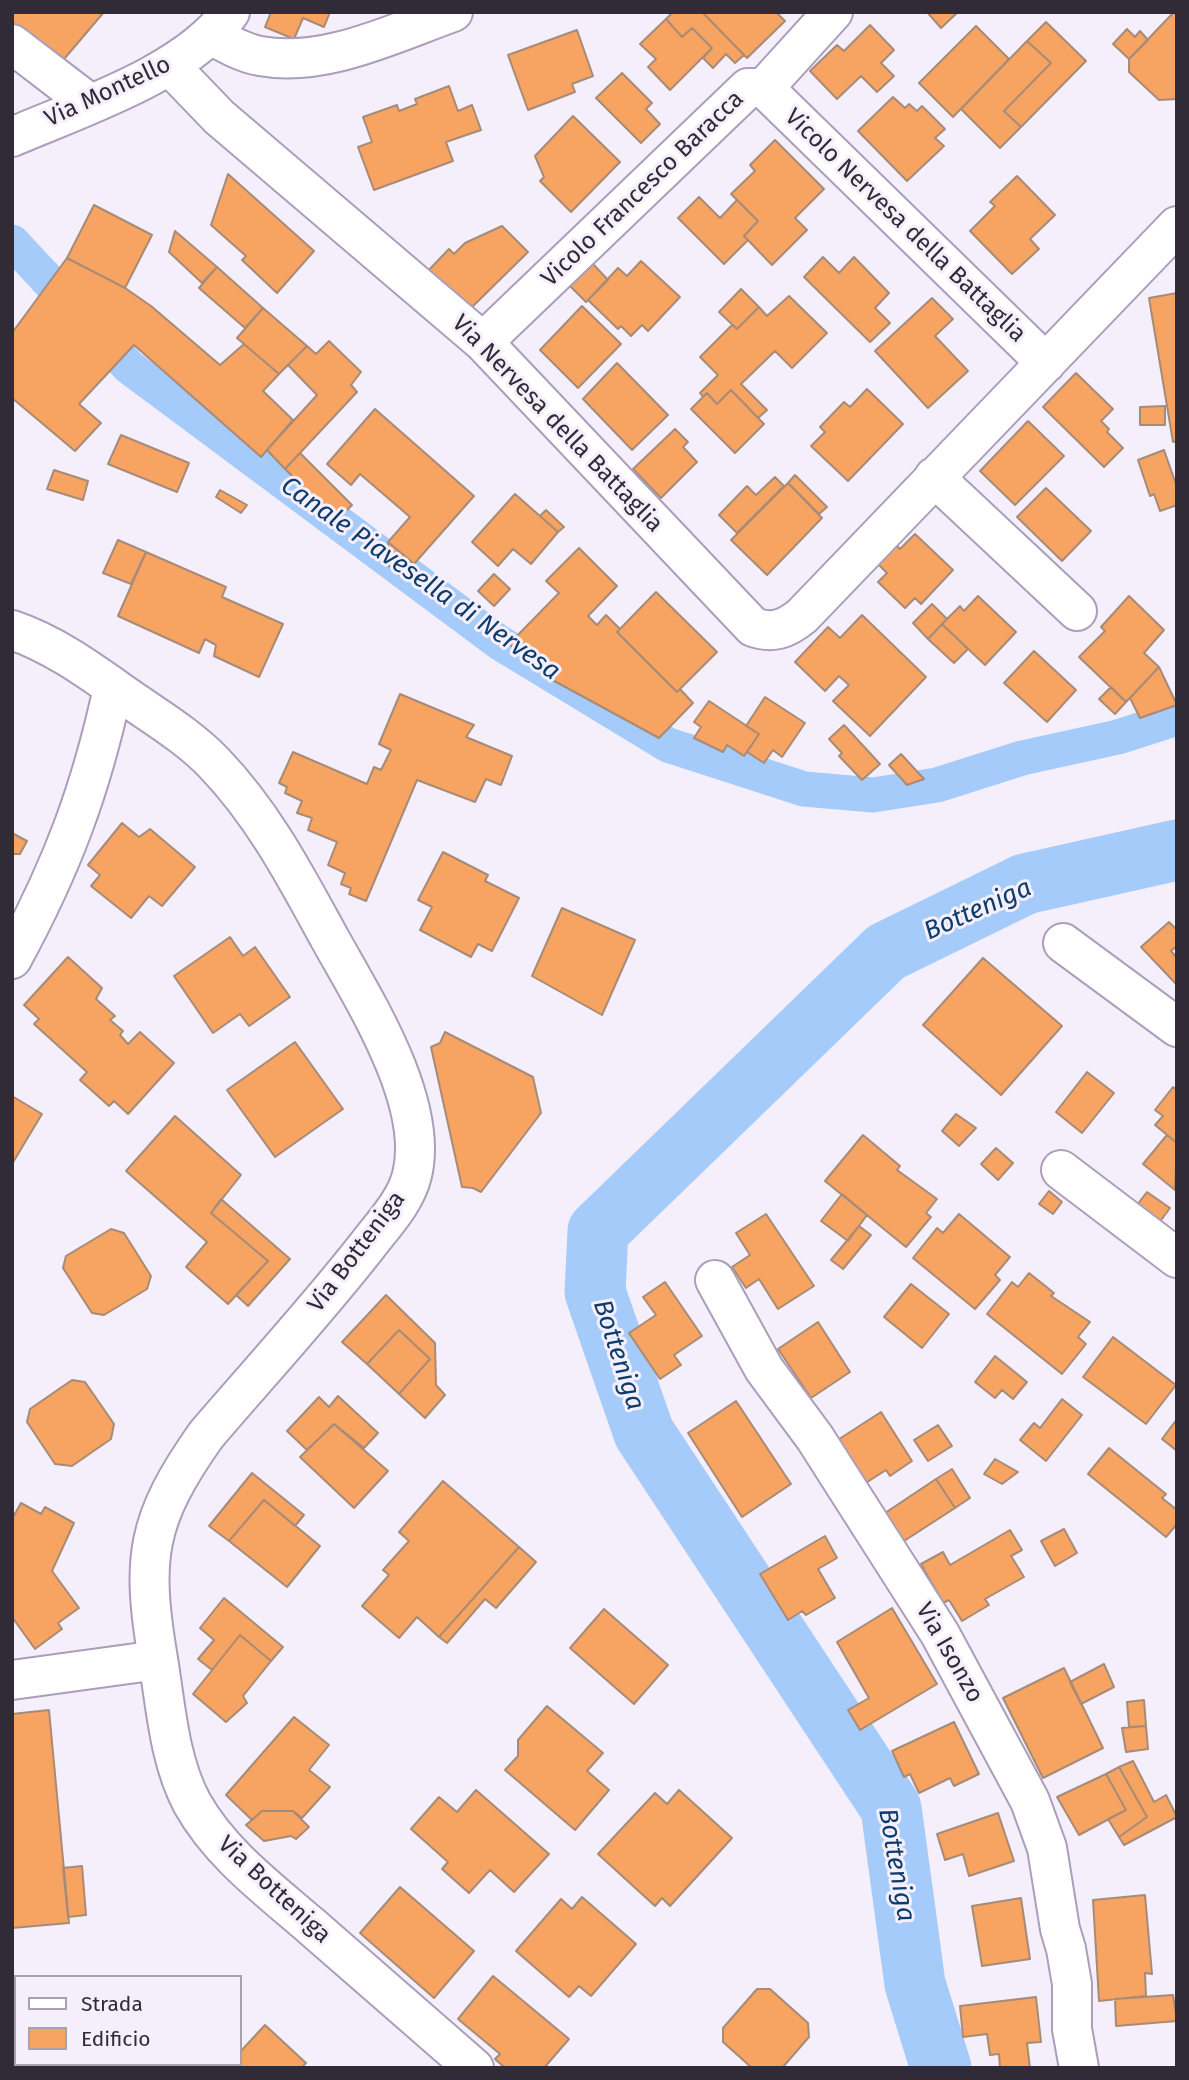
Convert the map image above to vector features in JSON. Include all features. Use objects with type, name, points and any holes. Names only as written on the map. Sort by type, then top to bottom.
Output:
[{"type":"street","points":[[220,23],[258,56],[293,58],[344,49],[453,12]]},
{"type":"street","name":"Vicolo Francesco Baracca","points":[[483,342],[747,88],[764,88],[833,12]]},
{"type":"street","name":"Via Montello","points":[[12,137],[170,66],[220,23]]},
{"type":"street","points":[[12,44],[89,103]]},
{"type":"street","name":"Via Nervesa della Battaglia","points":[[170,66],[219,117],[483,342],[753,627],[766,632],[789,626],[802,615],[1177,226]]},
{"type":"street","name":"Vicolo Nervesa della Battaglia","points":[[764,88],[1046,363]]},
{"type":"street","points":[[934,477],[1077,611]]},
{"type":"street","name":"Via Botteniga","points":[[12,630],[57,650],[113,688],[212,761],[241,792],[275,841],[388,1048],[407,1102],[415,1157],[412,1177],[391,1214],[342,1278],[206,1435],[173,1485],[156,1527],[148,1566],[158,1660],[179,1771],[207,1827],[251,1874],[474,2068]]},
{"type":"street","points":[[12,959],[67,849],[92,776],[113,688]]},
{"type":"street","points":[[1063,943],[1177,1027]]},
{"type":"street","points":[[1061,1170],[1177,1258]]},
{"type":"street","name":"Via Isonzo","points":[[715,1280],[764,1369],[815,1438],[940,1634],[1030,1801],[1047,1848],[1060,1929],[1066,1949],[1072,1984],[1072,2028],[1079,2068]]},
{"type":"street","points":[[12,1680],[158,1660]]},
{"type":"building","points":[[12,12],[104,12],[59,65],[12,22]]},
{"type":"building","points":[[271,12],[330,12],[324,27],[303,18],[294,39],[265,27]]},
{"type":"building","points":[[673,12],[702,12],[744,55],[735,63],[726,54],[713,68],[703,58],[712,48],[692,28],[682,37],[666,19]]},
{"type":"building","points":[[702,12],[776,12],[785,21],[747,58]]},
{"type":"building","points":[[927,12],[958,12],[941,28]]},
{"type":"building","points":[[1173,13],[1177,13],[1177,99],[1159,100],[1129,72],[1129,59]]},
{"type":"building","points":[[666,19],[682,37],[692,28],[712,48],[670,90],[648,67],[656,59],[640,44]]},
{"type":"building","points":[[1046,22],[1086,61],[1021,127],[1004,111],[1051,63],[1027,41]]},
{"type":"building","points":[[870,25],[894,50],[881,63],[894,76],[877,92],[861,76],[837,99],[810,71],[837,45],[844,51]]},
{"type":"building","points":[[976,26],[1009,59],[953,117],[919,83]]},
{"type":"building","points":[[1127,29],[1135,37],[1140,31],[1148,40],[1129,59],[1113,44]]},
{"type":"building","points":[[577,30],[593,76],[572,84],[575,92],[528,110],[508,55]]},
{"type":"building","points":[[1027,41],[1051,63],[1004,111],[1021,127],[1000,148],[961,109]]},
{"type":"building","points":[[622,73],[652,103],[646,109],[660,124],[641,143],[596,98]]},
{"type":"building","points":[[449,86],[458,111],[472,105],[481,130],[446,142],[453,161],[374,190],[358,147],[372,142],[363,117],[397,105],[399,111],[417,104],[415,99]]},
{"type":"building","points":[[893,97],[905,108],[909,104],[917,111],[922,106],[945,129],[935,138],[944,146],[907,181],[858,131]]},
{"type":"building","points":[[573,116],[620,162],[571,212],[540,181],[544,177],[535,156]]},
{"type":"building","points":[[775,140],[824,189],[795,218],[807,230],[772,265],[744,236],[758,221],[731,194],[755,171],[750,165]]},
{"type":"building","points":[[228,174],[314,251],[277,293],[242,260],[246,256],[211,225]]},
{"type":"building","points":[[1017,176],[1055,215],[1030,239],[1039,249],[1012,274],[970,231],[995,206],[990,202]]},
{"type":"building","points":[[699,197],[720,218],[737,200],[758,221],[744,236],[748,240],[724,264],[678,218]]},
{"type":"building","points":[[94,205],[152,235],[125,288],[67,258]]},
{"type":"building","points":[[502,226],[528,252],[467,312],[427,272],[449,249],[454,254],[465,243]]},
{"type":"building","points":[[175,231],[217,267],[202,283],[169,252]]},
{"type":"building","points":[[823,257],[839,273],[854,257],[889,293],[875,308],[890,323],[870,342],[804,277]]},
{"type":"building","points":[[67,258],[125,288],[151,306],[220,365],[244,344],[279,374],[263,391],[293,420],[261,457],[134,345],[79,404],[101,423],[75,451],[12,398],[12,333]]},
{"type":"building","points":[[641,261],[680,297],[648,331],[642,325],[631,336],[621,326],[618,329],[588,300],[618,268],[627,276]]},
{"type":"building","points":[[593,264],[608,280],[586,302],[570,286]]},
{"type":"building","points":[[217,267],[263,308],[245,328],[199,288]]},
{"type":"building","points":[[741,289],[759,307],[737,329],[719,312]]},
{"type":"building","points":[[1177,293],[1177,441],[1173,442],[1149,298]]},
{"type":"building","points":[[789,296],[827,333],[792,368],[775,351],[741,384],[767,410],[758,418],[731,390],[717,404],[707,393],[703,397],[700,393],[718,375],[700,357],[732,325],[737,329],[759,307],[767,316]]},
{"type":"building","points":[[932,298],[953,319],[935,336],[968,371],[928,408],[875,351]]},
{"type":"building","points":[[582,306],[621,344],[578,388],[540,350]]},
{"type":"building","points":[[263,308],[307,346],[279,374],[237,338]]},
{"type":"building","points":[[329,341],[361,372],[351,385],[357,392],[285,469],[267,450],[317,395],[288,365],[307,346],[316,354]]},
{"type":"building","points":[[617,363],[668,415],[632,450],[583,399]]},
{"type":"building","points":[[1076,373],[1113,409],[1101,421],[1109,429],[1107,432],[1123,448],[1104,467],[1043,407]]},
{"type":"building","points":[[867,389],[903,424],[848,481],[811,446],[825,432],[820,427],[844,402],[850,407]]},
{"type":"building","points":[[731,390],[764,424],[735,453],[691,409],[707,393],[717,404]]},
{"type":"building","points":[[1165,406],[1165,425],[1140,425],[1140,407]]},
{"type":"building","points":[[375,409],[474,496],[414,564],[388,542],[410,517],[360,474],[351,485],[327,464]]},
{"type":"building","points":[[1028,421],[1064,456],[1015,505],[980,471]]},
{"type":"building","points":[[675,429],[688,442],[683,447],[697,462],[661,498],[633,469]]},
{"type":"building","points":[[121,435],[189,463],[177,492],[108,464]]},
{"type":"building","points":[[1164,450],[1177,487],[1177,505],[1160,511],[1154,494],[1150,496],[1138,460]]},
{"type":"building","points":[[300,453],[352,505],[337,520],[285,469]]},
{"type":"building","points":[[54,470],[88,481],[83,500],[47,489]]},
{"type":"building","points":[[795,475],[827,507],[819,514],[788,483]]},
{"type":"building","points":[[775,477],[784,486],[737,533],[719,515],[747,486],[756,495]]},
{"type":"building","points":[[788,483],[822,518],[767,575],[731,540]]},
{"type":"building","points":[[1046,488],[1091,531],[1062,561],[1017,517]]},
{"type":"building","points":[[220,490],[247,505],[241,513],[216,497]]},
{"type":"building","points":[[515,494],[558,532],[531,564],[513,549],[498,566],[472,542]]},
{"type":"building","points":[[546,510],[564,527],[558,532],[540,516]]},
{"type":"building","points":[[915,534],[953,570],[921,604],[915,598],[905,608],[878,582],[887,573],[875,561],[892,541],[900,549]]},
{"type":"building","points":[[118,540],[146,552],[131,584],[103,573]]},
{"type":"building","points":[[389,543],[411,561],[399,575],[378,556]]},
{"type":"building","points":[[579,548],[617,586],[588,616],[597,625],[606,615],[620,629],[617,632],[677,692],[680,689],[693,703],[659,738],[547,677],[509,644],[559,593],[546,581]]},
{"type":"building","points":[[146,552],[226,587],[222,597],[283,624],[259,677],[214,656],[216,645],[205,639],[199,653],[118,616]]},
{"type":"building","points":[[494,574],[510,589],[494,606],[478,591]]},
{"type":"building","points":[[656,592],[717,652],[677,692],[617,632]]},
{"type":"building","points":[[978,596],[1016,632],[985,665],[942,624],[960,606],[964,611]]},
{"type":"building","points":[[1129,596],[1164,630],[1144,653],[1159,667],[1126,702],[1079,657],[1105,631],[1101,627]]},
{"type":"building","points":[[932,604],[947,619],[928,639],[913,623]]},
{"type":"building","points":[[862,615],[926,677],[870,736],[833,701],[849,685],[839,676],[825,691],[795,662],[828,627],[840,638]]},
{"type":"building","points":[[942,624],[968,649],[954,663],[928,639]]},
{"type":"building","points":[[1034,651],[1076,690],[1047,722],[1004,683]]},
{"type":"building","points":[[1159,667],[1177,705],[1140,718],[1130,698]]},
{"type":"building","points":[[1111,687],[1126,702],[1115,714],[1099,699]]},
{"type":"building","points":[[400,694],[474,725],[466,737],[512,756],[501,785],[486,779],[475,802],[417,780],[366,901],[349,894],[351,888],[341,884],[345,873],[328,865],[337,842],[308,830],[312,818],[297,813],[302,801],[285,793],[287,787],[279,783],[293,752],[367,784],[374,767],[381,770],[391,750],[379,744]]},
{"type":"building","points":[[765,697],[805,723],[782,757],[773,750],[764,763],[747,752],[759,734],[746,726]]},
{"type":"building","points":[[709,701],[759,734],[744,756],[727,745],[723,752],[694,738],[701,727],[694,722]]},
{"type":"building","points":[[844,725],[880,764],[862,780],[839,756],[842,753],[829,739]]},
{"type":"building","points":[[901,754],[924,779],[907,785],[889,765]]},
{"type":"building","points":[[122,823],[139,837],[150,829],[195,867],[162,906],[149,896],[131,918],[91,886],[100,875],[88,865]]},
{"type":"building","points":[[12,833],[27,841],[20,854],[12,854]]},
{"type":"building","points":[[443,852],[488,875],[485,881],[519,898],[492,951],[478,944],[471,957],[420,930],[432,907],[418,900]]},
{"type":"building","points":[[562,908],[635,940],[602,1015],[532,976]]},
{"type":"building","points":[[1169,922],[1177,930],[1177,946],[1171,951],[1177,958],[1177,985],[1141,947]]},
{"type":"building","points":[[230,937],[243,956],[255,947],[290,997],[249,1026],[240,1014],[213,1033],[174,976]]},
{"type":"building","points":[[68,957],[102,988],[96,999],[115,1016],[110,1020],[123,1031],[120,1035],[128,1044],[140,1032],[174,1063],[128,1114],[114,1101],[109,1106],[80,1080],[87,1072],[34,1024],[39,1019],[24,1005]]},
{"type":"building","points":[[983,958],[1062,1026],[1001,1095],[923,1025]]},
{"type":"building","points":[[445,1032],[533,1077],[541,1113],[481,1192],[462,1187],[431,1047],[440,1043]]},
{"type":"building","points":[[295,1042],[343,1109],[275,1157],[227,1090]]},
{"type":"building","points":[[1087,1072],[1114,1093],[1082,1133],[1056,1112]]},
{"type":"building","points":[[1173,1087],[1177,1090],[1177,1143],[1155,1125],[1163,1116],[1155,1110]]},
{"type":"building","points":[[12,1096],[42,1114],[12,1164]]},
{"type":"building","points":[[956,1114],[976,1128],[959,1146],[942,1131]]},
{"type":"building","points":[[175,1116],[241,1175],[211,1213],[268,1261],[228,1304],[186,1267],[207,1242],[126,1171]]},
{"type":"building","points":[[863,1135],[900,1166],[897,1170],[937,1199],[926,1213],[931,1217],[906,1247],[825,1181]]},
{"type":"building","points":[[1167,1135],[1177,1143],[1175,1190],[1143,1164]]},
{"type":"building","points":[[996,1148],[1013,1163],[998,1180],[981,1164]]},
{"type":"building","points":[[1049,1191],[1062,1202],[1053,1214],[1039,1204]]},
{"type":"building","points":[[1147,1192],[1170,1208],[1156,1227],[1133,1210]]},
{"type":"building","points":[[842,1194],[867,1215],[848,1241],[821,1221]]},
{"type":"building","points":[[221,1199],[290,1259],[248,1306],[236,1295],[268,1261],[211,1213]]},
{"type":"building","points":[[766,1214],[814,1286],[778,1309],[759,1279],[746,1288],[732,1267],[750,1255],[736,1233]]},
{"type":"building","points":[[959,1214],[1010,1257],[995,1275],[1000,1280],[975,1309],[913,1258],[937,1228],[943,1233]]},
{"type":"building","points":[[859,1226],[871,1235],[843,1269],[831,1260]]},
{"type":"building","points":[[111,1229],[124,1233],[151,1276],[147,1289],[104,1315],[92,1313],[63,1268],[66,1256]]},
{"type":"building","points":[[1029,1273],[1054,1293],[1051,1296],[1090,1322],[1078,1337],[1086,1344],[1062,1374],[987,1314],[1012,1282],[1018,1287]]},
{"type":"building","points":[[665,1282],[702,1336],[674,1355],[681,1365],[660,1379],[629,1333],[656,1315],[643,1297]]},
{"type":"building","points":[[911,1284],[949,1314],[922,1348],[884,1317]]},
{"type":"building","points":[[386,1295],[435,1343],[436,1385],[445,1395],[425,1418],[399,1394],[430,1359],[399,1330],[367,1364],[342,1342]]},
{"type":"building","points":[[818,1322],[850,1372],[811,1398],[778,1349]]},
{"type":"building","points":[[399,1330],[430,1359],[399,1394],[367,1364]]},
{"type":"building","points":[[1113,1337],[1176,1385],[1146,1424],[1083,1377]]},
{"type":"building","points":[[995,1356],[1027,1382],[1013,1399],[1002,1390],[995,1398],[975,1382]]},
{"type":"building","points":[[72,1380],[85,1382],[114,1424],[111,1439],[72,1466],[55,1464],[27,1422],[30,1409]]},
{"type":"building","points":[[338,1396],[378,1433],[364,1448],[334,1424],[307,1450],[287,1431],[319,1397],[329,1407]]},
{"type":"building","points":[[1062,1399],[1082,1415],[1046,1461],[1020,1440],[1034,1423],[1040,1428]]},
{"type":"building","points":[[736,1401],[791,1484],[742,1517],[688,1433]]},
{"type":"building","points":[[881,1412],[912,1461],[890,1476],[886,1470],[861,1486],[833,1443]]},
{"type":"building","points":[[1177,1419],[1177,1451],[1162,1439]]},
{"type":"building","points":[[334,1424],[388,1471],[354,1508],[300,1457]]},
{"type":"building","points":[[938,1425],[952,1446],[928,1461],[914,1440]]},
{"type":"building","points":[[1109,1448],[1166,1494],[1162,1498],[1177,1510],[1177,1524],[1166,1537],[1088,1474]]},
{"type":"building","points":[[995,1459],[1018,1472],[1002,1484],[984,1474]]},
{"type":"building","points":[[952,1469],[970,1498],[955,1508],[936,1479]]},
{"type":"building","points":[[252,1473],[304,1515],[295,1526],[264,1500],[229,1541],[209,1526]]},
{"type":"building","points":[[936,1479],[955,1508],[901,1543],[882,1515]]},
{"type":"building","points":[[443,1481],[519,1547],[439,1637],[417,1617],[399,1638],[362,1606],[389,1575],[383,1570],[409,1541],[399,1532]]},
{"type":"building","points":[[264,1500],[320,1546],[287,1587],[229,1541]]},
{"type":"building","points":[[21,1503],[41,1514],[45,1507],[74,1523],[52,1571],[79,1608],[58,1623],[62,1629],[35,1649],[12,1617],[12,1519]]},
{"type":"building","points":[[1064,1529],[1077,1553],[1055,1566],[1041,1541]]},
{"type":"building","points":[[1010,1530],[1022,1550],[1011,1556],[1024,1577],[985,1599],[989,1605],[962,1621],[949,1600],[943,1603],[921,1564],[943,1552],[950,1565]]},
{"type":"building","points":[[825,1536],[837,1558],[818,1569],[835,1598],[806,1615],[802,1611],[788,1620],[760,1574]]},
{"type":"building","points":[[519,1547],[536,1562],[496,1608],[485,1599],[447,1643],[439,1637]]},
{"type":"building","points":[[224,1598],[283,1647],[271,1661],[240,1635],[212,1670],[198,1659],[214,1640],[200,1628]]},
{"type":"building","points":[[892,1608],[937,1684],[860,1730],[848,1710],[869,1698],[837,1642]]},
{"type":"building","points":[[604,1609],[668,1665],[634,1704],[570,1648]]},
{"type":"building","points":[[240,1635],[271,1661],[243,1696],[247,1703],[226,1722],[193,1694]]},
{"type":"building","points":[[1104,1664],[1114,1687],[1081,1704],[1070,1682]]},
{"type":"building","points":[[1064,1668],[1103,1748],[1043,1778],[1003,1698]]},
{"type":"building","points":[[1144,1700],[1146,1726],[1129,1727],[1127,1702]]},
{"type":"building","points":[[547,1706],[603,1753],[587,1771],[609,1790],[575,1830],[505,1770],[518,1756],[518,1740]]},
{"type":"building","points":[[49,1710],[69,1923],[12,1928],[12,1714]]},
{"type":"building","points":[[294,1717],[329,1745],[309,1770],[330,1787],[302,1818],[293,1811],[262,1811],[252,1820],[226,1795]]},
{"type":"building","points":[[954,1722],[979,1774],[954,1786],[950,1778],[919,1793],[910,1774],[904,1777],[892,1751]]},
{"type":"building","points":[[1146,1726],[1148,1749],[1126,1752],[1122,1728]]},
{"type":"building","points":[[1133,1761],[1154,1802],[1166,1795],[1177,1817],[1124,1845],[1119,1837],[1147,1817],[1119,1767]]},
{"type":"building","points":[[1119,1767],[1147,1817],[1119,1837],[1108,1819],[1126,1810],[1106,1774]]},
{"type":"building","points":[[1106,1774],[1126,1810],[1079,1835],[1057,1797]]},
{"type":"building","points":[[476,1790],[549,1854],[514,1892],[490,1870],[469,1893],[442,1869],[448,1862],[411,1829],[439,1797],[457,1812]]},
{"type":"building","points":[[679,1790],[732,1838],[670,1906],[662,1898],[655,1906],[598,1854],[655,1793],[667,1804]]},
{"type":"building","points":[[262,1811],[293,1811],[309,1827],[296,1839],[291,1836],[264,1841],[246,1825]]},
{"type":"building","points":[[998,1813],[1014,1861],[969,1876],[963,1854],[945,1860],[937,1834]]},
{"type":"building","points":[[82,1866],[86,1915],[68,1917],[63,1868]]},
{"type":"building","points":[[400,1887],[474,1951],[434,1998],[360,1933]]},
{"type":"building","points":[[1145,1895],[1152,1974],[1145,1973],[1146,1996],[1099,2001],[1093,1900]]},
{"type":"building","points":[[582,1897],[636,1944],[591,1996],[579,1986],[569,1997],[516,1951],[561,1899],[572,1909]]},
{"type":"building","points":[[1021,1898],[1030,1959],[982,1966],[972,1906]]},
{"type":"building","points":[[493,1976],[569,2039],[544,2068],[505,2068],[495,2059],[500,2054],[458,2019]]},
{"type":"building","points":[[757,1989],[770,1989],[808,2023],[809,2037],[782,2068],[752,2068],[723,2042],[723,2028]]},
{"type":"building","points":[[1173,1995],[1177,2021],[1116,2026],[1115,1999]]},
{"type":"building","points":[[1036,1997],[1041,2042],[1027,2043],[1030,2068],[1000,2068],[999,2054],[990,2055],[987,2034],[963,2037],[960,2006]]},
{"type":"building","points":[[265,2025],[306,2063],[301,2068],[225,2068],[242,2066],[242,2050]]},
{"type":"building","points":[[134,2066],[136,2068],[96,2068]]},
{"type":"waterway","name":"Canale Piavesella di Nervesa","points":[[12,242],[129,367],[500,643],[668,745],[804,789],[873,795],[937,785],[1022,758],[1118,737],[1177,718]]},
{"type":"waterway","name":"Botteniga","points":[[941,2068],[915,1984],[891,1808],[644,1433],[595,1292],[598,1231],[886,952],[1025,884],[1177,850]]}]
